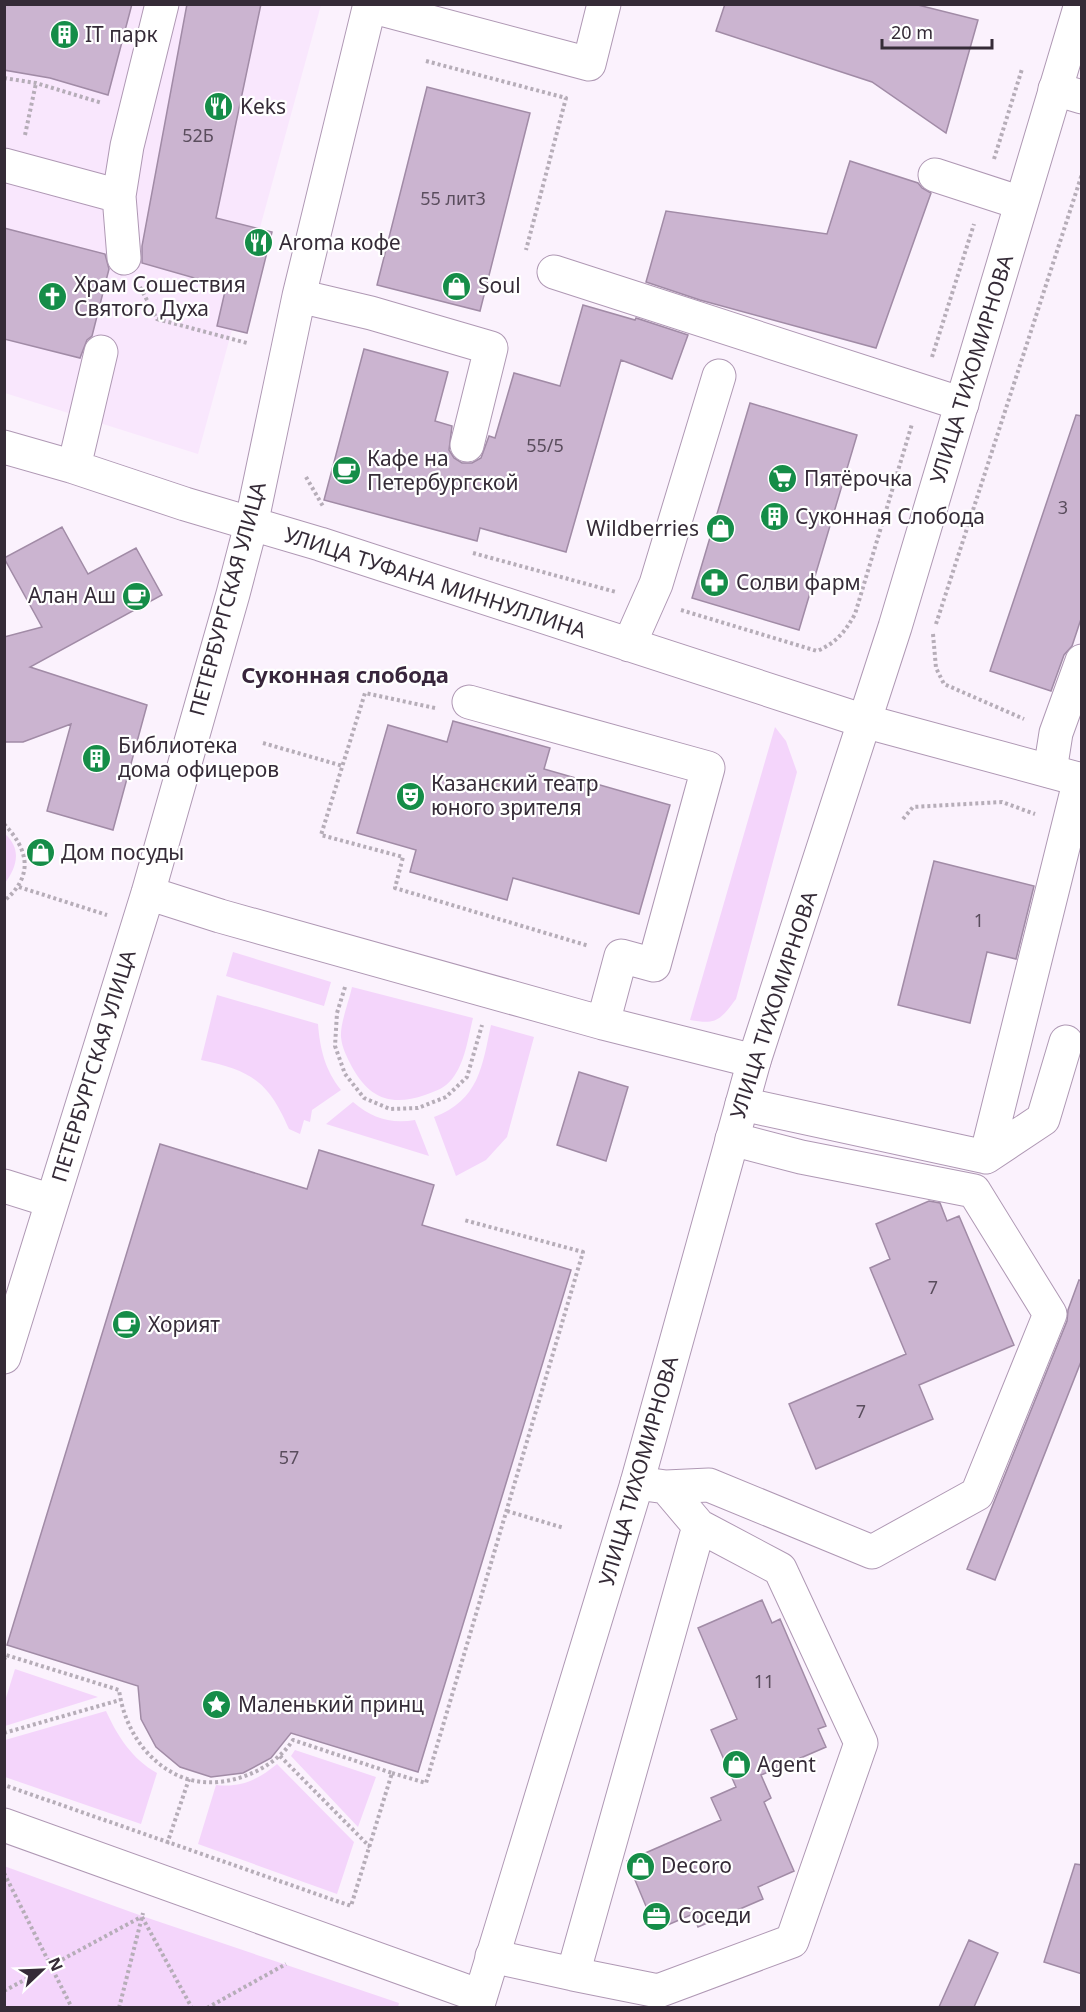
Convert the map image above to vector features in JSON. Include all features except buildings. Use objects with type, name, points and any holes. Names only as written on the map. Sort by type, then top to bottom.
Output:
[{"type":"street","points":[[124,258],[119,196],[127,146],[162,4]]},
{"type":"street","points":[[370,5],[589,64],[604,4]]},
{"type":"street","name":"УЛИЦА ТИХОМИРНОВА","points":[[479,2002],[492,1956],[652,1485],[732,1139],[754,1061],[897,619],[1021,203],[1068,93],[1081,4]]},
{"type":"street","name":"ПЕТЕРБУРГСКАЯ УЛИЦА","points":[[4,1357],[148,893],[251,525],[299,296],[370,5]]},
{"type":"street","points":[[14,154],[119,196]]},
{"type":"street","points":[[935,175],[1021,203]]},
{"type":"street","points":[[554,272],[962,404]]},
{"type":"street","points":[[299,296],[371,313],[491,348],[467,445]]},
{"type":"street","points":[[74,466],[101,351]]},
{"type":"street","points":[[629,645],[656,584],[719,376]]},
{"type":"street","name":"УЛИЦА ТУФАНА МИННУЛЛИНА","points":[[4,447],[74,466],[251,525],[320,544],[864,721],[1070,777]]},
{"type":"street","points":[[986,1157],[1069,826],[1070,777],[1056,733],[1082,661]]},
{"type":"street","points":[[468,702],[708,768],[654,965],[621,956],[603,1023]]},
{"type":"street","points":[[148,893],[220,916],[603,1023],[754,1061]]},
{"type":"street","points":[[742,1104],[986,1157],[1043,1119],[1066,1042]]},
{"type":"street","points":[[652,1485],[709,1485],[872,1552],[977,1494],[1050,1314],[974,1191],[801,1157],[732,1139]]},
{"type":"street","points":[[4,1186],[52,1201]]},
{"type":"street","points":[[492,1956],[658,1991],[792,1941],[861,1743],[780,1569],[699,1526],[652,1485]]},
{"type":"street","points":[[573,1974],[699,1526]]},
{"type":"street","points":[[4,1825],[406,1968],[479,2002]]},
{"type":"path","points":[[466,552],[649,601],[817,651],[832,644],[846,630],[855,614],[1024,60]]},
{"type":"path","points":[[426,61],[566,98],[523,263],[554,272]]},
{"type":"path","points":[[4,78],[36,83],[135,113]]},
{"type":"path","points":[[14,154],[36,83]]},
{"type":"path","points":[[1056,733],[944,684],[936,668],[932,638],[1082,174]]},
{"type":"path","points":[[124,258],[157,319],[247,343]]},
{"type":"path","points":[[306,477],[329,515]]},
{"type":"path","points":[[468,702],[435,708],[365,693],[321,835],[403,857],[395,888],[621,956]]},
{"type":"path","points":[[263,743],[343,766]]},
{"type":"path","points":[[903,819],[913,807],[1002,802],[1069,826]]},
{"type":"path","points":[[4,824],[23,849],[24,875],[19,887],[4,901]]},
{"type":"path","points":[[19,887],[138,924]]},
{"type":"path","points":[[4,941],[4,946]]},
{"type":"path","points":[[346,984],[337,1013],[335,1046],[345,1074],[364,1098],[390,1109],[418,1108],[446,1096],[468,1077],[485,1017]]},
{"type":"path","points":[[4,1660],[6,1655],[119,1690],[126,1723],[150,1756],[177,1775],[189,1779],[205,1782],[235,1780],[265,1767],[280,1756],[293,1740],[426,1783],[583,1252],[464,1220]]},
{"type":"path","points":[[507,1511],[564,1528]]},
{"type":"path","points":[[4,1733],[120,1700]]},
{"type":"path","points":[[280,1756],[370,1847]]},
{"type":"path","points":[[4,1785],[351,1906],[392,1773]]},
{"type":"path","points":[[168,1841],[189,1779]]},
{"type":"path","points":[[4,1873],[72,2007]]},
{"type":"path","points":[[4,1991],[142,1916]]},
{"type":"path","points":[[119,2007],[142,1916]]},
{"type":"path","points":[[142,1916],[192,2007]]},
{"type":"path","points":[[207,2007],[288,1963]]},
{"type":"shaded area","points":[[5,5],[321,5],[198,454],[5,393]]},
{"type":"shaded area","points":[[775,727],[786,741],[797,772],[736,999],[717,1019],[706,1022],[690,1020]]},
{"type":"shaded area","points":[[5,834],[14,846],[16,858],[5,883]]},
{"type":"shaded area","points":[[233,952],[331,982],[324,1006],[226,976]]},
{"type":"shaded area","points":[[352,987],[473,1018],[463,1058],[449,1082],[429,1094],[402,1100],[382,1097],[366,1086],[352,1067],[342,1041],[342,1026]]},
{"type":"shaded area","points":[[217,995],[318,1024],[324,1059],[341,1090],[312,1110],[310,1122],[304,1120],[300,1134],[289,1129],[274,1100],[256,1081],[233,1069],[201,1060]]},
{"type":"shaded area","points":[[491,1025],[534,1037],[507,1137],[486,1160],[456,1176],[434,1117],[461,1101],[476,1080],[485,1055]]},
{"type":"shaded area","points":[[353,1102],[374,1116],[397,1121],[415,1120],[429,1156],[326,1124]]},
{"type":"shaded area","points":[[15,1669],[98,1697],[5,1726],[5,1701]]},
{"type":"shaded area","points":[[106,1711],[127,1747],[140,1761],[157,1773],[141,1824],[5,1777],[5,1740]]},
{"type":"shaded area","points":[[295,1750],[376,1777],[358,1827],[291,1756]]},
{"type":"shaded area","points":[[277,1764],[354,1842],[337,1894],[198,1844],[216,1785],[225,1786],[248,1782]]},
{"type":"shaded area","points":[[4,1866],[142,1916],[399,2003],[398,2007],[5,2007]]},
{"type":"place","name":"IT парк","points":[[64,35]]},
{"type":"place","name":"Keks","points":[[219,107]]},
{"type":"place","name":"Aroma кофе","points":[[258,243]]},
{"type":"place","name":"Soul","points":[[457,286]]},
{"type":"place","name":"Храм Сошествия Святого Духа","points":[[53,297]]},
{"type":"place","name":"Кафе на Петербургской","points":[[346,471]]},
{"type":"place","name":"Пятёрочка","points":[[783,479]]},
{"type":"place","name":"Суконная Слобода","points":[[774,517]]},
{"type":"place","name":"Wildberries","points":[[720,529]]},
{"type":"place","name":"Солви фарм","points":[[715,583]]},
{"type":"place","name":"Алан Аш","points":[[137,596]]},
{"type":"place","name":"Библиотека дома офицеров","points":[[97,758]]},
{"type":"place","name":"Казанский театр юного зрителя","points":[[410,796]]},
{"type":"place","name":"Дом посуды","points":[[40,853]]},
{"type":"place","name":"Хорият","points":[[127,1325]]},
{"type":"place","name":"Маленький принц","points":[[217,1705]]},
{"type":"place","name":"Agent","points":[[736,1765]]},
{"type":"place","name":"Decoro","points":[[640,1866]]},
{"type":"place","name":"Соседи","points":[[657,1916]]},
{"type":"district","name":"Суконная слобода","points":[[345,675]]}]
